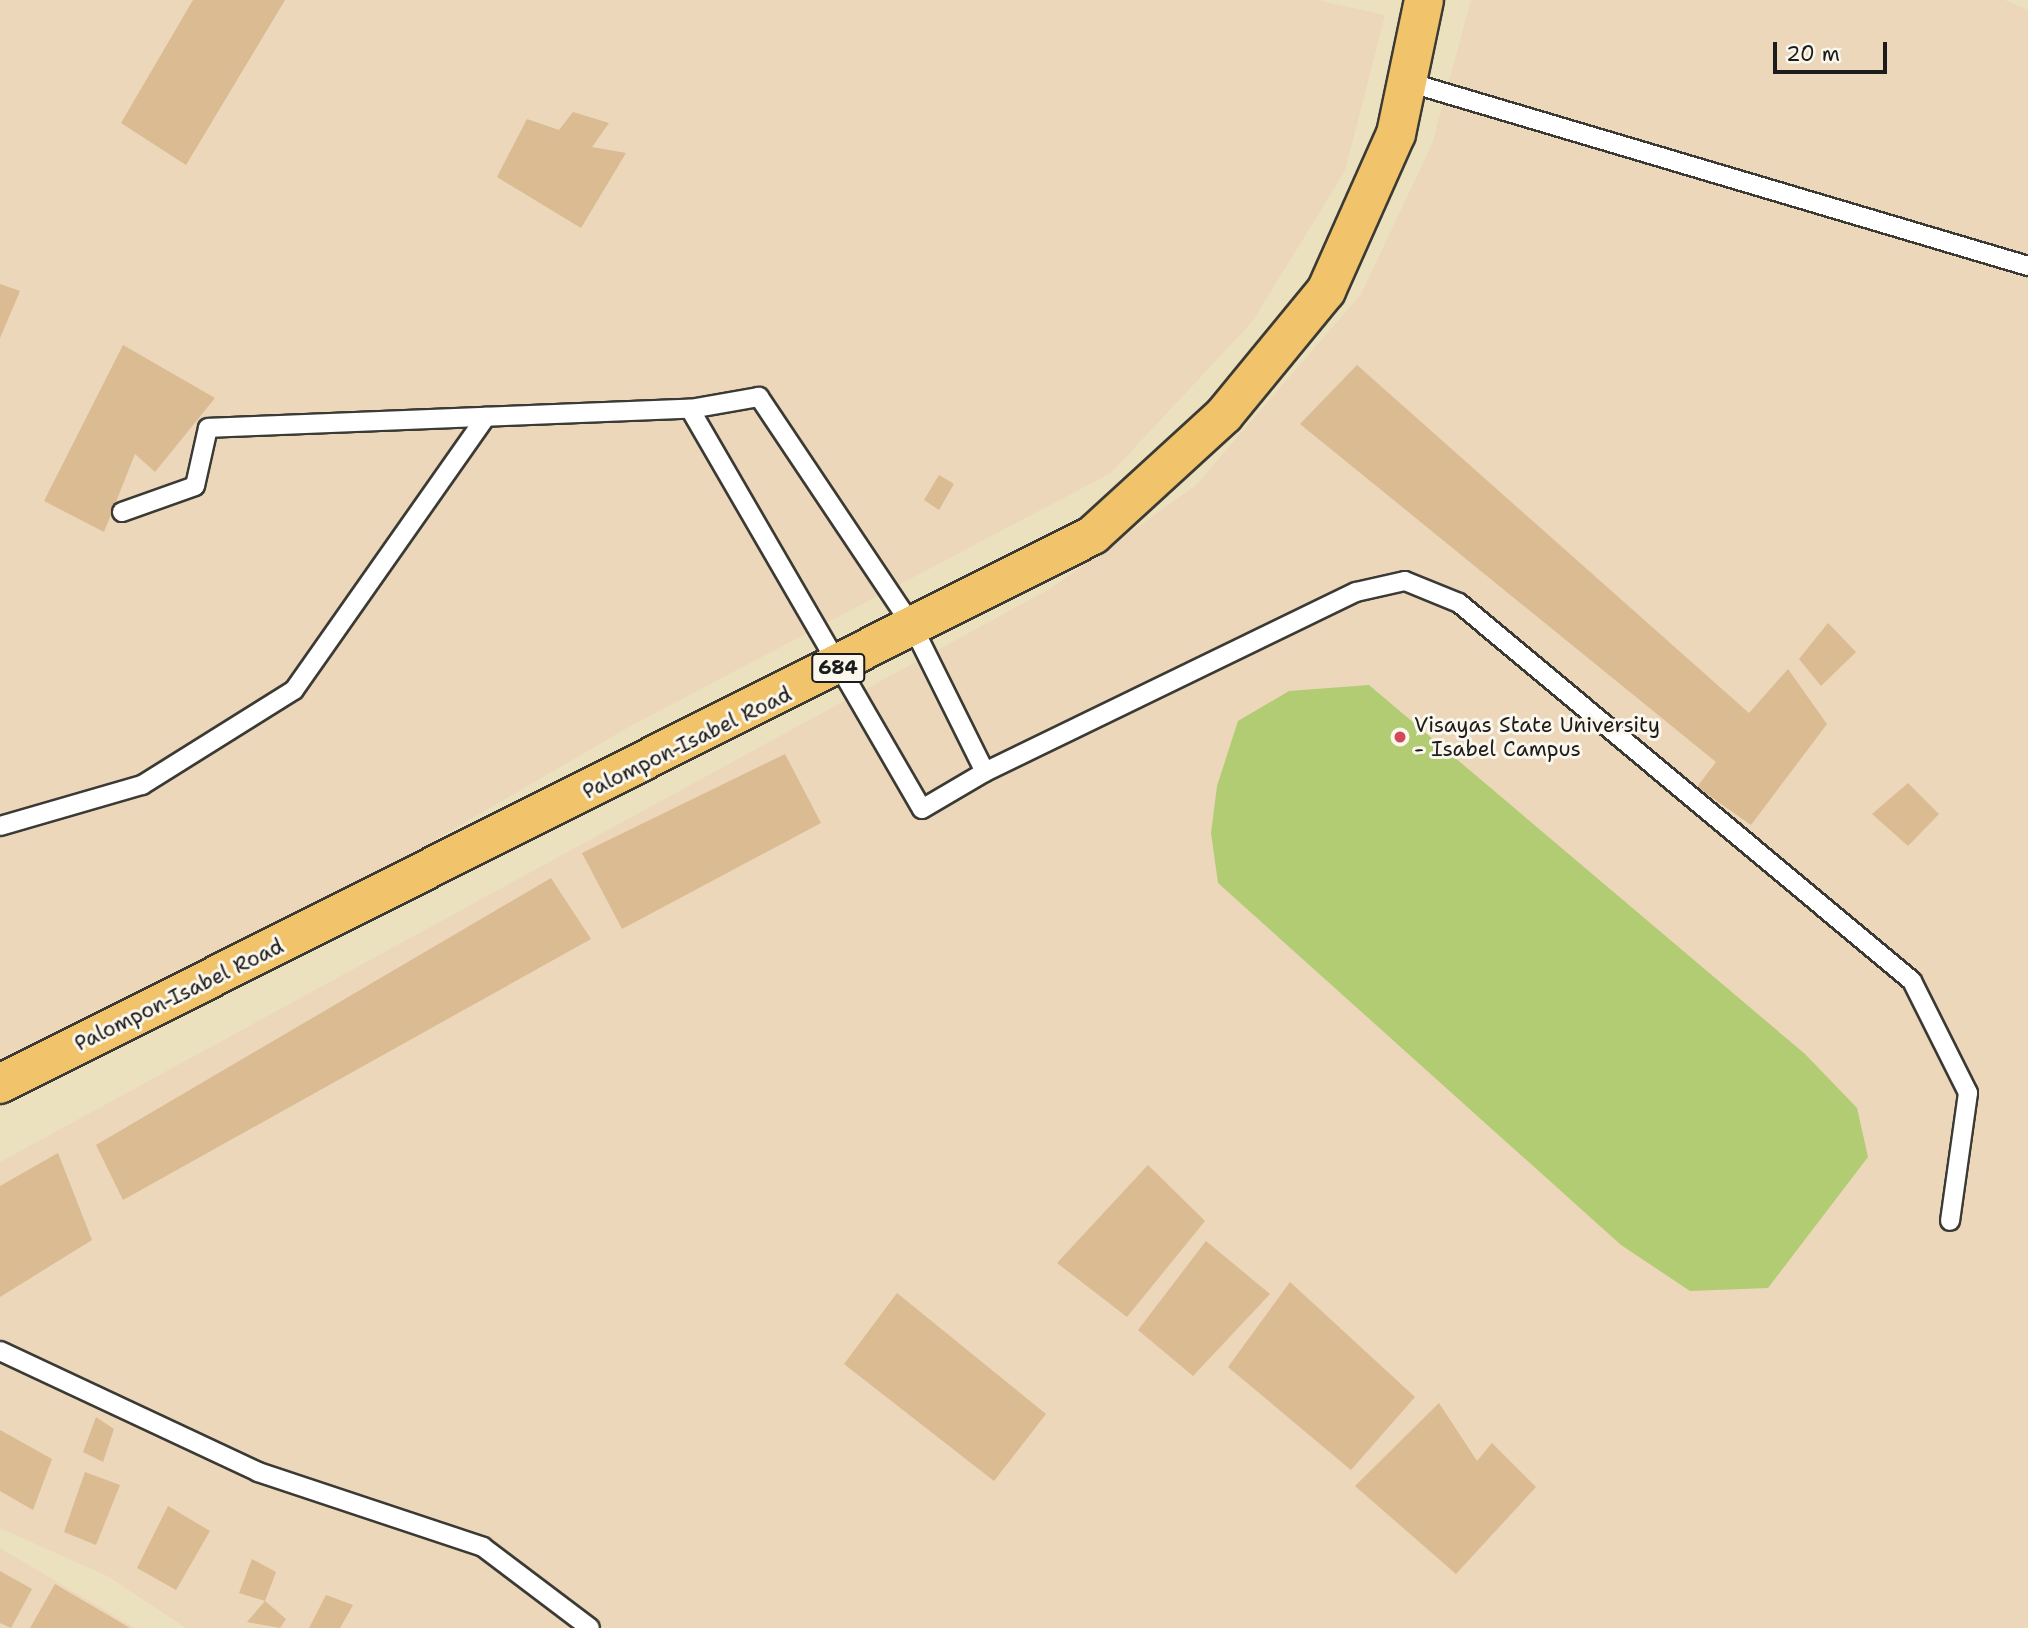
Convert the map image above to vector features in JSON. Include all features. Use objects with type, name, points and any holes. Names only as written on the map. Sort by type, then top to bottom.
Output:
[{"type":"highway","name":"Palompon-Isabel Road","points":[[0,1084],[837,668],[1093,535],[1224,415],[1326,291],[1396,134],[1410,83],[1424,0]]},
{"type":"lane","points":[[1410,83],[2028,266]]},
{"type":"lane","points":[[122,512],[195,485],[208,428],[690,410],[759,397],[913,627],[985,772]]},
{"type":"lane","points":[[690,410],[837,668],[922,809],[985,772],[1356,592],[1405,581],[1459,603],[1912,981],[1968,1093],[1950,1221]]},
{"type":"lane","points":[[0,826],[142,785],[294,690],[486,417]]},
{"type":"lane","points":[[0,1352],[258,1472],[483,1547],[590,1628]]},
{"type":"shaded area","points":[[0,0],[1318,0],[1385,15],[1345,171],[1252,322],[1111,473],[629,727],[0,1093]]},
{"type":"shaded area","name":"Visayas State University - Isabel Campus","points":[[1471,0],[2005,0],[2028,10],[2028,1628],[186,1628],[107,1576],[0,1528],[0,1162],[1051,588],[1195,486],[1361,294],[1432,144]]},
{"type":"shaded area","points":[[0,1548],[135,1628],[0,1628]]},
{"type":"green space","points":[[1369,685],[1805,1054],[1857,1108],[1868,1157],[1768,1288],[1690,1291],[1621,1245],[1218,883],[1211,833],[1217,786],[1238,721],[1289,691]]},
{"type":"building","points":[[193,0],[285,0],[186,165],[121,123]]},
{"type":"building","points":[[573,112],[609,123],[592,147],[626,153],[581,228],[497,177],[527,119],[559,130]]},
{"type":"building","points":[[0,284],[20,291],[0,338]]},
{"type":"building","points":[[123,345],[215,398],[155,472],[135,454],[104,532],[44,501]]},
{"type":"building","points":[[1357,365],[1749,713],[1788,669],[1827,724],[1751,825],[1697,787],[1716,762],[1300,424]]},
{"type":"building","points":[[939,475],[954,484],[939,510],[924,500]]},
{"type":"building","points":[[1828,623],[1856,652],[1821,686],[1799,659]]},
{"type":"building","points":[[785,754],[821,823],[622,929],[582,853]]},
{"type":"building","points":[[1908,783],[1939,814],[1908,846],[1872,814]]},
{"type":"building","points":[[551,878],[591,939],[123,1200],[96,1145]]},
{"type":"building","points":[[58,1153],[92,1240],[0,1297],[0,1186]]},
{"type":"building","points":[[1148,1165],[1205,1221],[1127,1317],[1057,1263]]},
{"type":"building","points":[[1206,1241],[1270,1294],[1193,1376],[1138,1330]]},
{"type":"building","points":[[1290,1282],[1415,1397],[1351,1470],[1228,1367]]},
{"type":"building","points":[[897,1293],[1046,1414],[994,1481],[844,1364]]},
{"type":"building","points":[[1439,1403],[1477,1461],[1492,1443],[1536,1487],[1456,1574],[1355,1486]]},
{"type":"building","points":[[96,1417],[114,1429],[103,1462],[83,1452]]},
{"type":"building","points":[[0,1430],[52,1459],[33,1510],[0,1491]]},
{"type":"building","points":[[85,1472],[120,1485],[96,1545],[64,1532]]},
{"type":"building","points":[[168,1506],[210,1531],[176,1590],[137,1568]]},
{"type":"building","points":[[252,1559],[276,1572],[265,1601],[239,1593]]},
{"type":"building","points":[[0,1571],[32,1589],[11,1628],[0,1623]]},
{"type":"building","points":[[55,1584],[130,1628],[30,1628]]},
{"type":"building","points":[[326,1595],[353,1605],[340,1628],[309,1628]]},
{"type":"building","points":[[265,1601],[286,1619],[280,1628],[247,1622]]},
{"type":"place","name":"Visayas State University - Isabel Campus","points":[[1400,737]]}]
